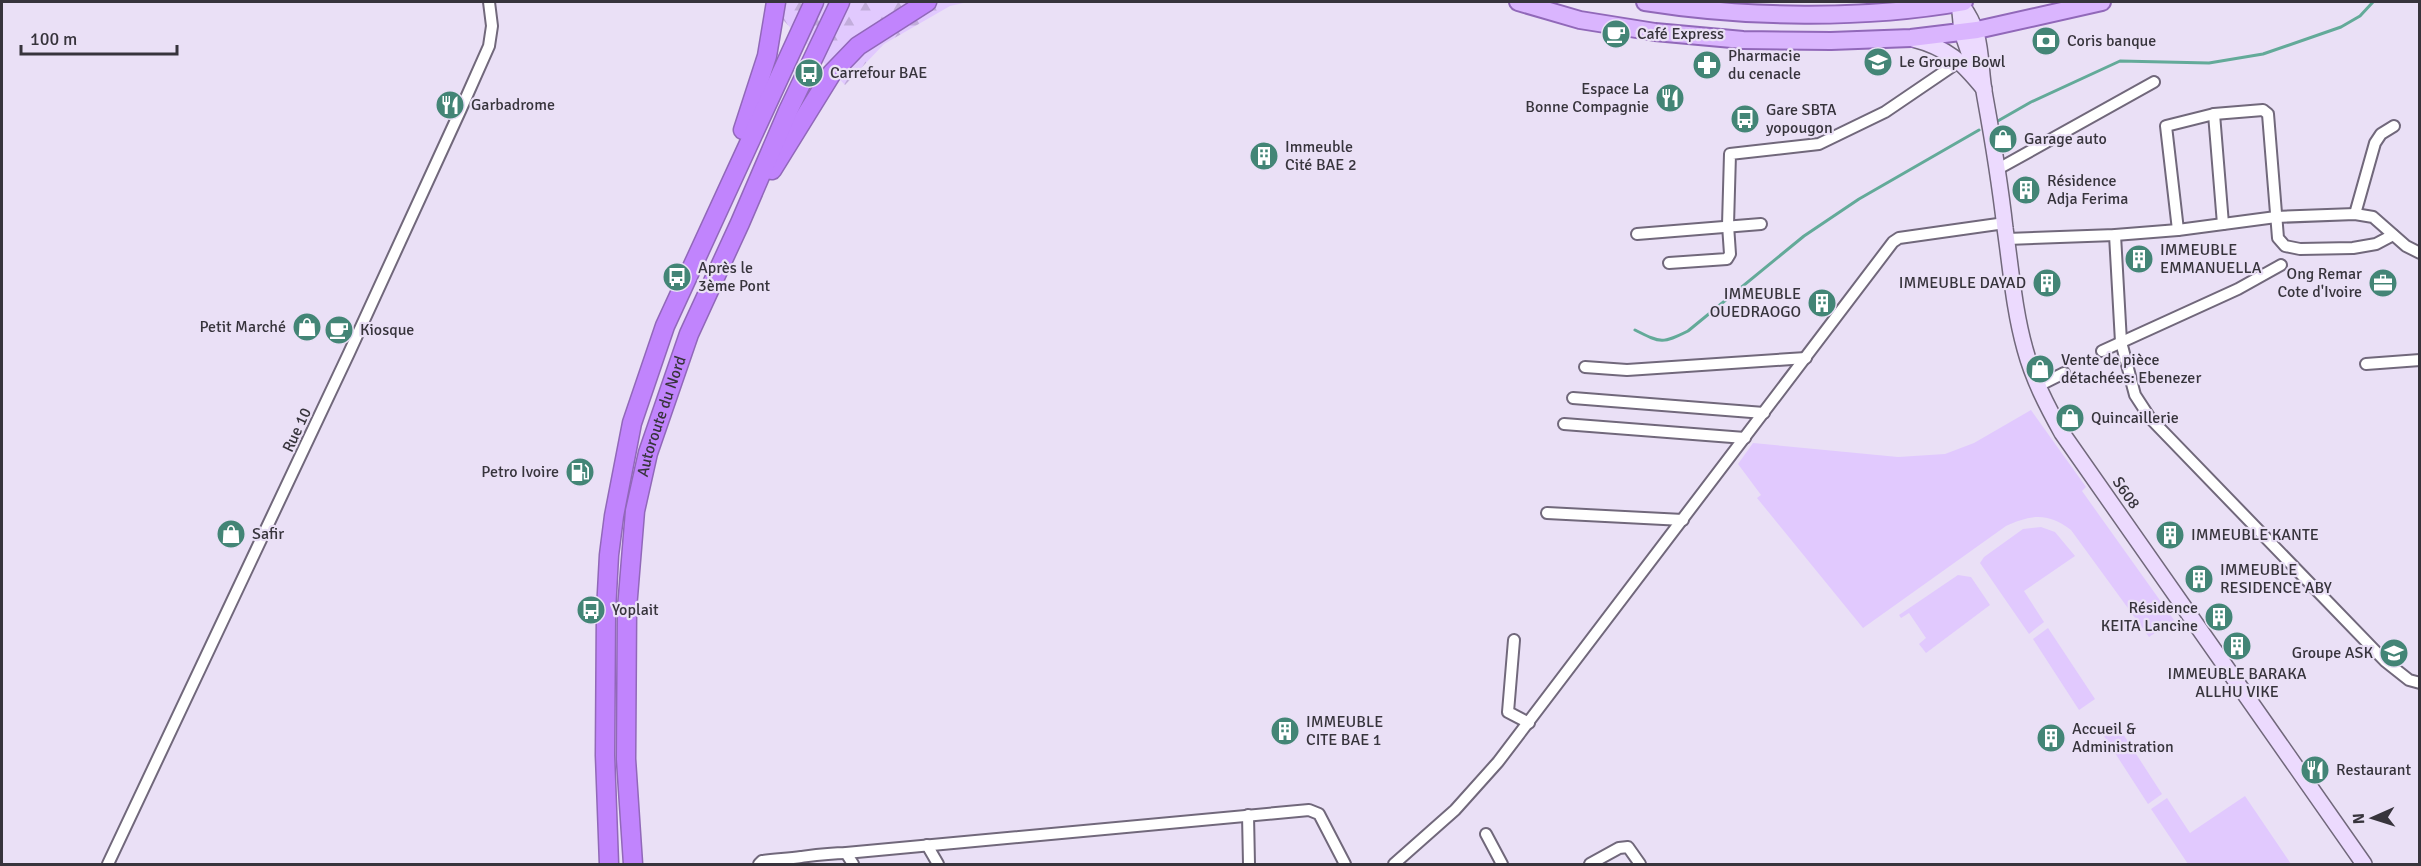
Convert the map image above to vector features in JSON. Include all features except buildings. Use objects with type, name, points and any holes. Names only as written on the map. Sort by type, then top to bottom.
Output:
[{"type":"highway","points":[[720,204],[767,56],[776,2]]},
{"type":"highway","name":"Autoroute du Nord","points":[[609,864],[605,754],[606,611],[614,516],[632,423],[665,326],[814,2]]},
{"type":"highway","name":"Autoroute du Nord","points":[[633,864],[626,759],[627,609],[635,511],[648,453],[673,375],[693,324],[788,111],[840,2]]},
{"type":"highway","points":[[740,223],[832,73],[858,46],[927,2]]},
{"type":"main road","points":[[1518,2],[1580,20],[1666,33],[1743,40],[1831,41],[1911,38],[1969,31],[2102,2]]},
{"type":"main road","points":[[1645,2],[1750,12],[1836,14],[1961,2]]},
{"type":"street","name":"Rue 10","points":[[108,864],[353,346],[462,109],[489,46],[492,26],[489,2]]},
{"type":"street","name":"S608","points":[[1961,2],[1970,15],[1969,31],[1980,44],[1984,89],[1998,169],[2016,312],[2025,351],[2038,386],[2062,433],[2364,864]]},
{"type":"street","points":[[1911,38],[1932,44],[1960,61],[1984,89]]},
{"type":"street","points":[[1669,263],[1726,259],[1730,254],[1728,225],[1730,154],[1819,144],[1886,112],[1960,61]]},
{"type":"street","points":[[1998,169],[2154,82]]},
{"type":"street","points":[[2178,230],[2165,128],[2214,114],[2267,111],[2278,238],[2284,246],[2300,249],[2353,248],[2376,244],[2392,235]]},
{"type":"street","points":[[2214,114],[2223,224]]},
{"type":"street","points":[[2355,214],[2374,143],[2381,134],[2394,126]]},
{"type":"street","points":[[2007,239],[2115,235],[2178,230],[2276,217],[2355,214],[2373,217],[2392,235],[2420,253]]},
{"type":"street","points":[[1394,864],[1455,810],[1498,762],[1896,240],[2005,223]]},
{"type":"street","points":[[1637,234],[1761,224]]},
{"type":"street","points":[[2115,235],[2121,342],[2135,395],[2150,418],[2385,661],[2409,680],[2420,683]]},
{"type":"street","points":[[2102,351],[2238,289],[2280,265]]},
{"type":"street","points":[[1585,367],[1627,370],[1806,357]]},
{"type":"street","points":[[2366,364],[2420,360]]},
{"type":"street","points":[[2038,386],[2064,373]]},
{"type":"street","points":[[1573,398],[1764,413]]},
{"type":"street","points":[[1564,424],[1745,438]]},
{"type":"street","points":[[1547,513],[1683,520]]},
{"type":"street","points":[[1514,640],[1508,712],[1529,723]]},
{"type":"street","points":[[759,864],[762,861],[776,858],[1248,815],[1316,811],[1345,864]]},
{"type":"street","points":[[1248,815],[1249,864]]},
{"type":"street","points":[[1486,834],[1502,864]]},
{"type":"street","points":[[927,845],[938,864]]},
{"type":"street","points":[[1590,864],[1619,848],[1628,847],[1640,864]]},
{"type":"street","points":[[846,853],[854,864]]},
{"type":"green space","points":[[766,2],[968,2],[950,6],[884,44],[845,85]]},
{"type":"green space","points":[[2031,410],[2086,487],[2082,491],[2174,620],[2149,637],[2071,530],[2054,520],[2039,517],[2023,519],[2006,526],[1863,628],[1757,498],[1761,495],[1738,464],[1753,443],[1898,457],[1945,454],[1974,443]]},
{"type":"green space","points":[[2041,527],[2055,532],[2075,556],[2024,591],[2044,622],[2029,634],[1980,563],[1984,557],[2023,529]]},
{"type":"green space","points":[[1958,575],[1971,577],[1990,605],[1926,653],[1919,644],[1926,638],[1909,613],[1901,618],[1899,615]]},
{"type":"green space","points":[[2048,628],[2095,699],[2079,710],[2033,639]]},
{"type":"green space","points":[[2116,723],[2162,794],[2148,804],[2102,733]]},
{"type":"green space","points":[[2245,796],[2291,864],[2188,864],[2151,809],[2167,798],[2190,833]]},
{"type":"waterway","points":[[1996,122],[2031,102],[2120,61],[2209,63],[2263,54],[2341,27],[2360,16],[2373,2]]},
{"type":"waterway","points":[[1635,330],[1662,340],[1688,331],[1804,236],[1859,199],[1979,130]]},
{"type":"place","name":"Café Express","points":[[1616,34]]},
{"type":"place","name":"Coris banque","points":[[2046,41]]},
{"type":"place","name":"Le Groupe Bowl","points":[[1878,62]]},
{"type":"place","name":"Pharmacie du cenacle","points":[[1707,65]]},
{"type":"place","name":"Carrefour BAE","points":[[809,73]]},
{"type":"place","name":"Espace La Bonne Compagnie","points":[[1670,98]]},
{"type":"place","name":"Garbadrome","points":[[450,105]]},
{"type":"place","name":"Gare SBTA yopougon","points":[[1745,119]]},
{"type":"place","name":"Garage auto","points":[[2003,139]]},
{"type":"place","name":"Immeuble Cité BAE 2","points":[[1264,156]]},
{"type":"place","name":"Résidence Adja Ferima","points":[[2026,190]]},
{"type":"place","name":"IMMEUBLE EMMANUELLA","points":[[2139,259]]},
{"type":"place","name":"Après le 3ème Pont","points":[[677,277]]},
{"type":"place","name":"IMMEUBLE DAYAD","points":[[2047,283]]},
{"type":"place","name":"Ong Remar Cote d'Ivoire","points":[[2383,283]]},
{"type":"place","name":"IMMEUBLE OUEDRAOGO","points":[[1822,303]]},
{"type":"place","name":"Petit Marché","points":[[307,327]]},
{"type":"place","name":"Kiosque","points":[[339,330]]},
{"type":"place","name":"Vente de pièce détachées: Ebenezer","points":[[2040,369]]},
{"type":"place","name":"Quincaillerie","points":[[2070,418]]},
{"type":"place","name":"Petro Ivoire","points":[[580,472]]},
{"type":"place","name":"Safir","points":[[231,534]]},
{"type":"place","name":"IMMEUBLE KANTE","points":[[2170,535]]},
{"type":"place","name":"IMMEUBLE RESIDENCE ABY","points":[[2199,579]]},
{"type":"place","name":"Yoplait","points":[[591,610]]},
{"type":"place","name":"Résidence KEITA Lancine","points":[[2219,617]]},
{"type":"place","name":"IMMEUBLE BARAKA ALLHU VIKE","points":[[2237,646]]},
{"type":"place","name":"Groupe ASK","points":[[2394,653]]},
{"type":"place","name":"IMMEUBLE CITE BAE 1","points":[[1285,731]]},
{"type":"place","name":"Accueil & Administration","points":[[2051,738]]},
{"type":"place","name":"Restaurant","points":[[2315,770]]}]
